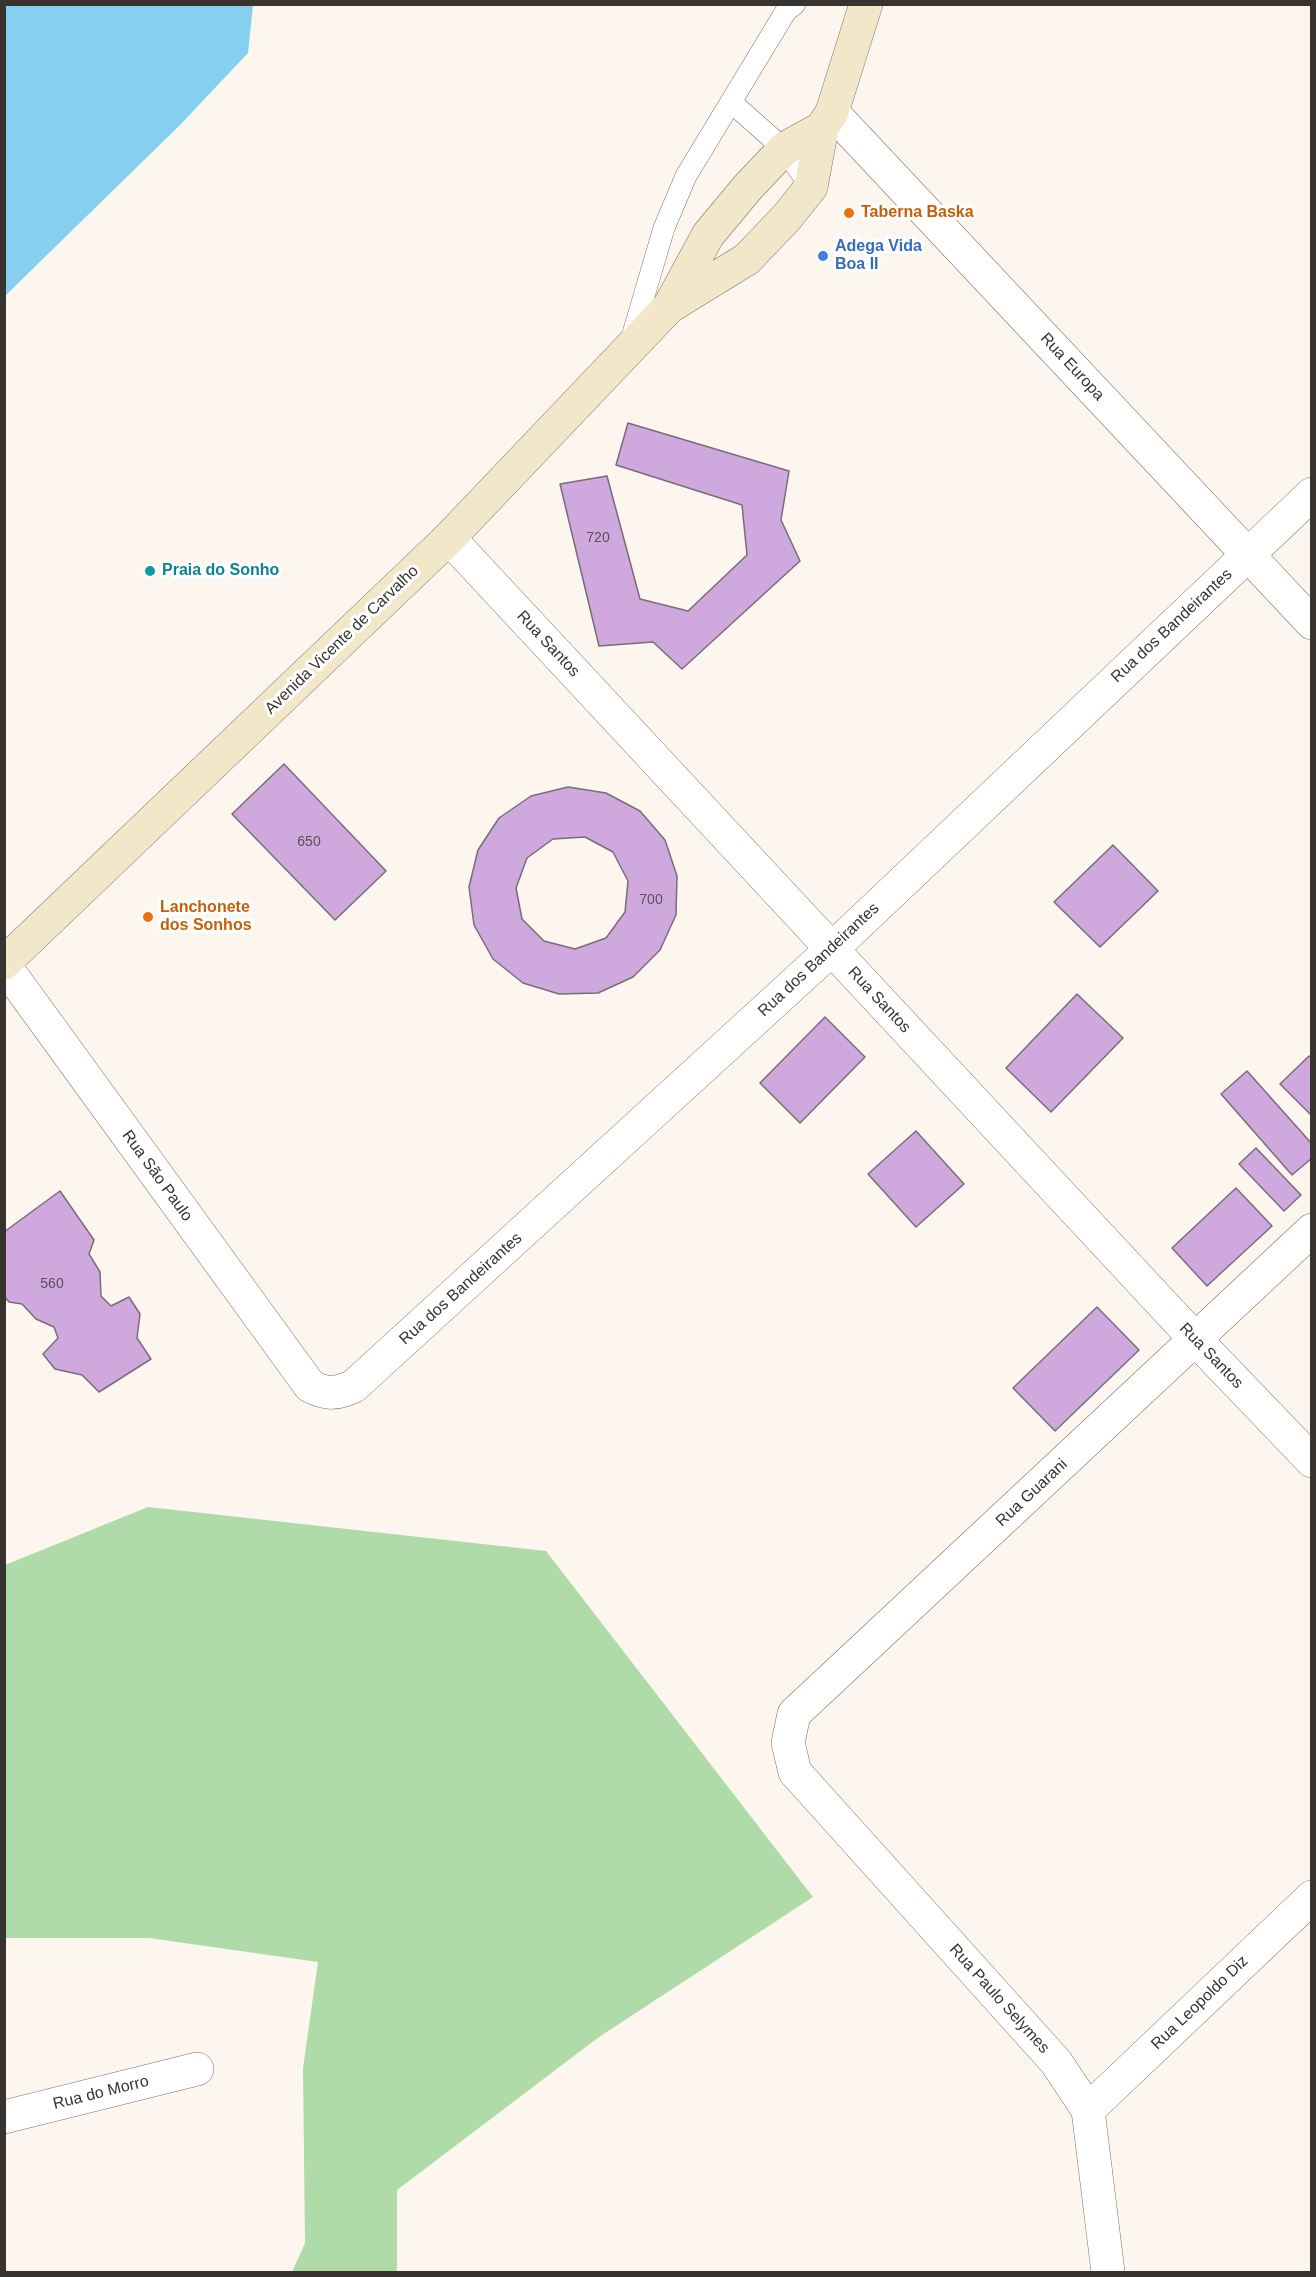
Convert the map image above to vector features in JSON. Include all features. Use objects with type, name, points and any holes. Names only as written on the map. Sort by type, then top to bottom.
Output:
[{"type":"main road","points":[[827,120],[866,4]]},
{"type":"main road","name":"Avenida Vicente de Carvalho","points":[[669,307],[708,236],[784,149],[827,120]]},
{"type":"main road","name":"Avenida Vicente de Carvalho","points":[[4,964],[449,538],[669,307],[747,259],[787,218],[811,187],[827,120]]},
{"type":"street","name":"Rua Europa","points":[[827,120],[1248,554],[1311,623]]},
{"type":"street","name":"Rua dos Bandeirantes","points":[[310,1386],[323,1393],[339,1393],[354,1386],[832,949],[1311,494]]},
{"type":"street","name":"Rua Santos","points":[[449,538],[1311,1461]]},
{"type":"street","name":"Rua São Paulo","points":[[4,964],[310,1386]]},
{"type":"street","name":"Rua Guarani","points":[[795,1772],[788,1743],[794,1714],[1311,1230]]},
{"type":"street","name":"Rua Paulo Selymes","points":[[795,1772],[1056,2062],[1088,2110],[1108,2272]]},
{"type":"street","name":"Rua Leopoldo Diz","points":[[1088,2110],[1311,1897]]},
{"type":"street","name":"Rua do Morro","points":[[4,2117],[197,2069]]},
{"type":"lane","points":[[629,348],[664,228],[686,176],[786,11],[795,4]]},
{"type":"lane","points":[[731,102],[784,149],[811,187]]},
{"type":"green space","points":[[148,1507],[546,1551],[813,1897],[599,2037],[397,2190],[397,2272],[292,2272],[305,2243],[303,2068],[318,1962],[149,1938],[5,1938],[5,1565]]},
{"type":"water","points":[[5,4],[253,5],[248,53],[181,124],[5,296]]},
{"type":"building","points":[[628,423],[789,471],[781,520],[800,561],[682,669],[653,642],[599,646],[560,484],[607,476],[640,599],[688,611],[747,555],[742,505],[616,465]]},
{"type":"building","points":[[284,764],[386,871],[335,920],[232,814]]},
{"type":"building","points":[[568,787],[606,793],[640,811],[665,840],[677,876],[676,915],[660,950],[633,977],[598,993],[559,994],[523,983],[493,959],[474,925],[469,887],[478,850],[499,818],[531,796]],"holes":[[[585,837],[613,852],[628,881],[625,912],[606,938],[575,949],[544,941],[522,919],[516,888],[527,858],[553,839]]]},
{"type":"building","points":[[1113,845],[1158,891],[1100,947],[1054,902]]},
{"type":"building","points":[[1077,994],[1123,1038],[1051,1112],[1006,1068]]},
{"type":"building","points":[[825,1017],[865,1057],[800,1123],[760,1083]]},
{"type":"building","points":[[1309,1056],[1312,1058],[1312,1116],[1280,1084]]},
{"type":"building","points":[[1247,1071],[1312,1144],[1312,1158],[1292,1175],[1221,1094]]},
{"type":"building","points":[[916,1131],[964,1184],[916,1227],[868,1174]]},
{"type":"building","points":[[1256,1148],[1301,1195],[1284,1211],[1239,1164]]},
{"type":"building","points":[[1236,1188],[1272,1226],[1207,1286],[1172,1248]]},
{"type":"building","points":[[60,1191],[94,1240],[89,1254],[100,1272],[101,1296],[111,1306],[129,1297],[140,1314],[137,1338],[151,1359],[99,1392],[82,1375],[55,1369],[43,1354],[58,1338],[54,1327],[36,1319],[22,1304],[9,1302],[4,1296],[4,1232]]},
{"type":"building","points":[[1097,1307],[1139,1350],[1055,1431],[1013,1388]]},
{"type":"place","name":"Taberna Baska","points":[[849,213]]},
{"type":"place","name":"Adega Vida Boa II","points":[[823,256]]},
{"type":"place","name":"Praia do Sonho","points":[[150,571]]},
{"type":"place","name":"Lanchonete dos Sonhos","points":[[148,917]]}]
